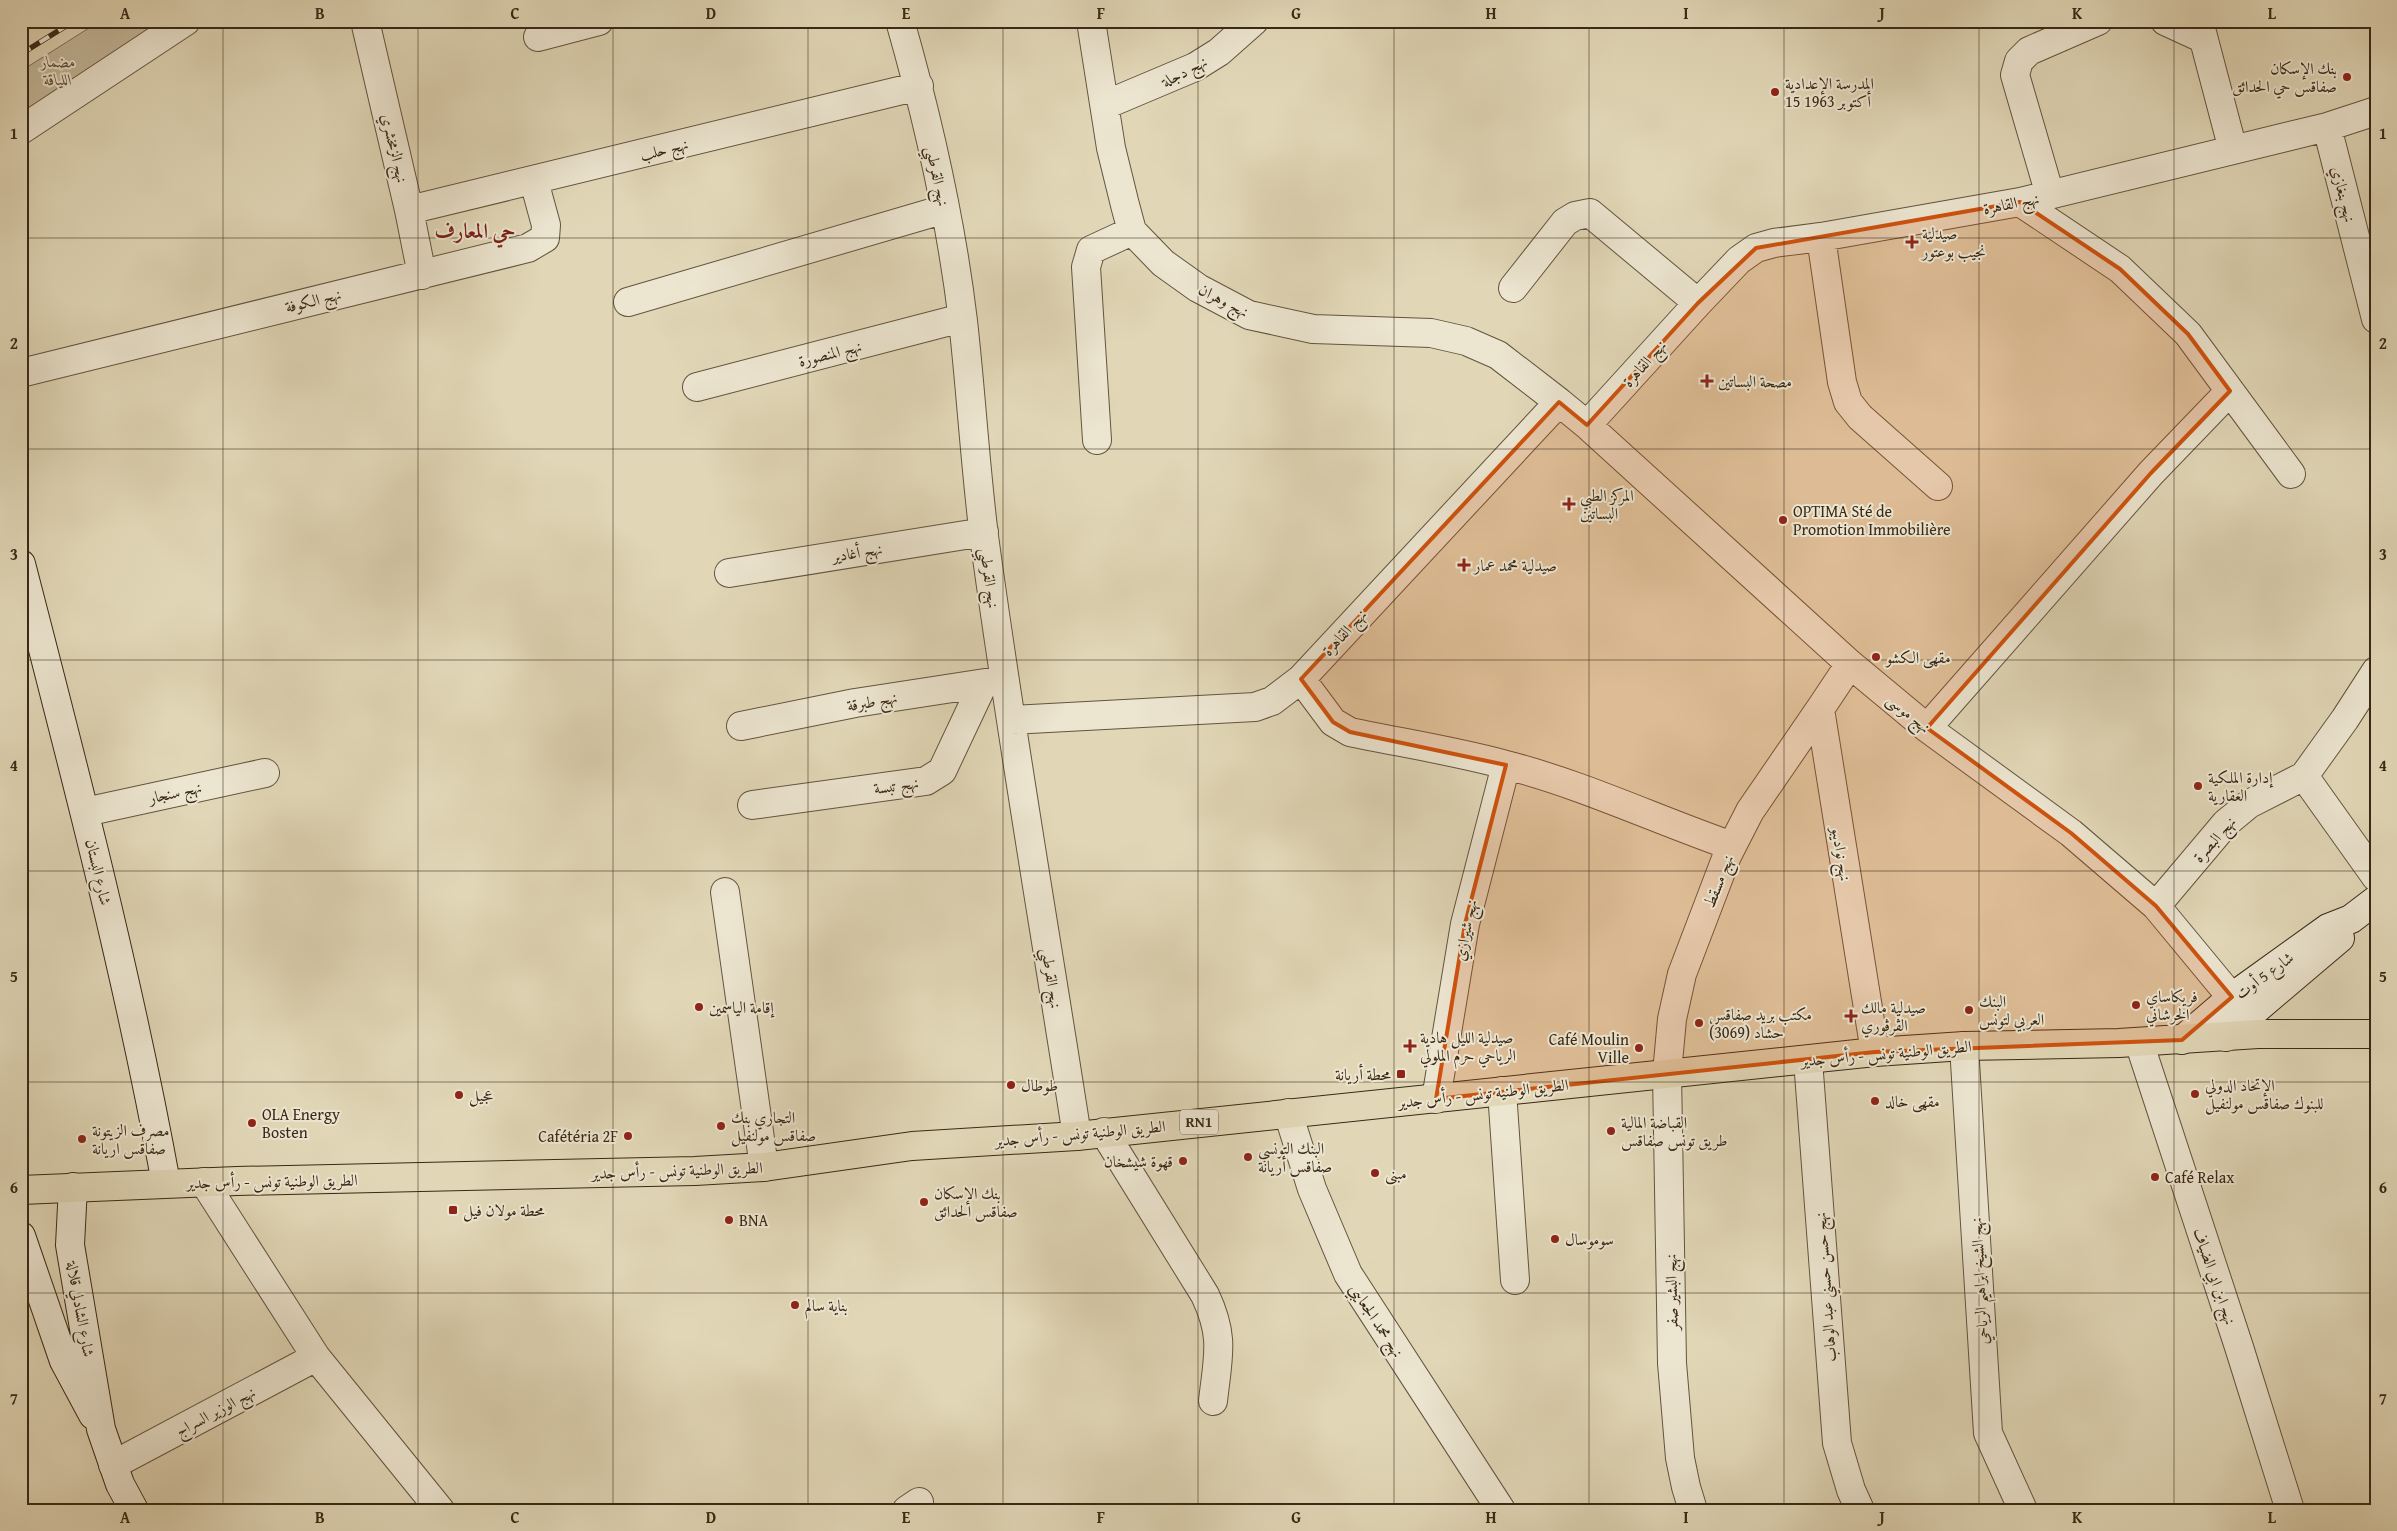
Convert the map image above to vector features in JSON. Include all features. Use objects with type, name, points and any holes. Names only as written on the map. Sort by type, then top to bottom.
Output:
[{"type":"main road","name":"الطريق الوطنية تونس - رأس جدير","points":[[21,1190],[166,1183],[695,1171],[764,1167],[912,1146],[1077,1136],[1875,1052],[1964,1046],[2139,1042],[2226,1037],[2246,1016],[2376,1034]]},
{"type":"street","points":[[21,130],[186,21]]},
{"type":"street","name":"نهج الزمخشري","points":[[365,21],[422,274]]},
{"type":"street","points":[[538,37],[600,21]]},
{"type":"street","name":"نهج القرطبي","points":[[900,21],[919,86],[945,209],[962,318],[984,532],[994,682],[1012,720],[1077,1136]]},
{"type":"street","name":"نهج وهران","points":[[1091,21],[1118,182],[1132,231],[1163,263],[1198,288],[1249,315],[1313,328],[1431,333],[1466,340],[1498,355],[1559,402]]},
{"type":"street","name":"نهج دجلة","points":[[1105,105],[1195,68],[1220,52],[1254,21]]},
{"type":"street","points":[[2050,195],[2015,76],[2019,61],[2029,51],[2098,21]]},
{"type":"street","points":[[2165,21],[2200,30],[2233,150]]},
{"type":"street","name":"نهج حلب","points":[[409,210],[919,86]]},
{"type":"street","name":"نهج القاهرة","points":[[1587,425],[1739,260],[1756,248],[1774,243],[1821,237],[2020,202],[2327,127],[2376,110]]},
{"type":"street","name":"نهج بنغازي","points":[[2327,127],[2376,320]]},
{"type":"street","name":"نهج الكوفة","points":[[21,373],[528,248],[545,238],[546,225],[534,181]]},
{"type":"street","points":[[2020,202],[2120,270],[2188,334],[2291,474]]},
{"type":"street","points":[[628,302],[945,209]]},
{"type":"street","points":[[1513,288],[1565,222],[1575,216],[1590,213],[1698,303]]},
{"type":"street","points":[[1097,440],[1086,267],[1091,250],[1132,231]]},
{"type":"street","points":[[1821,237],[1842,382],[1848,402],[1860,417],[1938,486]]},
{"type":"street","name":"نهج المنصورة","points":[[697,387],[962,318]]},
{"type":"street","points":[[1927,728],[2151,473],[2230,391]]},
{"type":"street","points":[[1559,402],[1587,425]]},
{"type":"street","name":"نهج القاهرة","points":[[1012,720],[1255,706],[1272,701],[1300,679],[1559,402]]},
{"type":"street","name":"نهج موسى","points":[[1587,425],[1850,664],[1927,728],[2071,833],[2156,906],[2246,1016]]},
{"type":"street","name":"نهج أغادير","points":[[730,573],[984,532]]},
{"type":"street","name":"شارع البستان","points":[[21,564],[85,812],[154,1119],[166,1183]]},
{"type":"street","points":[[1820,709],[1850,664]]},
{"type":"street","name":"نهج البصرة","points":[[2156,906],[2226,823],[2248,804],[2304,776],[2345,720],[2376,671]]},
{"type":"street","points":[[1300,679],[1333,722],[1350,732],[1506,765],[1566,783],[1672,826],[1732,846]]},
{"type":"street","name":"نهج طبرقة","points":[[741,726],[855,703],[994,682]]},
{"type":"street","name":"نهج تبسة","points":[[752,805],[926,781],[942,772],[994,682]]},
{"type":"street","name":"نهج مسقط","points":[[1667,1073],[1672,1019],[1682,974],[1732,846],[1750,811],[1820,709]]},
{"type":"street","name":"نهج نواديبو","points":[[1820,709],[1875,1052]]},
{"type":"street","name":"نهج شيرازي","points":[[1436,1098],[1465,924],[1506,765]]},
{"type":"street","name":"نهج سنجار","points":[[85,812],[265,773]]},
{"type":"street","points":[[2304,776],[2376,877]]},
{"type":"street","points":[[725,892],[764,1167]]},
{"type":"street","name":"شارع 5 أوت","points":[[2182,1040],[2246,1016],[2328,928],[2351,919],[2376,900]]},
{"type":"street","name":"نهج ابن ابي الضياف","points":[[2139,1042],[2239,1346],[2290,1510]]},
{"type":"street","name":"نهج الشيخ ابراهيم الرياحي","points":[[1964,1046],[1988,1433],[2024,1510]]},
{"type":"street","name":"نهج حسن حسني عبد الوهاب","points":[[1808,1060],[1836,1443],[1851,1490],[1860,1510]]},
{"type":"street","name":"نهج البشير صفر","points":[[1667,1073],[1672,1363],[1680,1458],[1693,1510]]},
{"type":"street","points":[[1502,1091],[1516,1280]]},
{"type":"street","name":"نهج محمد الجعايبي","points":[[1288,1113],[1312,1189],[1348,1274],[1501,1510]]},
{"type":"street","points":[[1104,1132],[1205,1294],[1215,1316],[1220,1342],[1213,1401]]},
{"type":"street","points":[[204,1182],[316,1357],[440,1510]]},
{"type":"street","name":"شارع الشادلي قلالة","points":[[73,1188],[70,1245],[101,1430]]},
{"type":"street","name":"شارع الشادلي قلالة","points":[[21,1236],[64,1361],[101,1430],[113,1464],[133,1509]]},
{"type":"street","name":"نهج الوزير السراج","points":[[113,1464],[316,1357]]},
{"type":"highlighted area","points":[[2020,202],[2120,269],[2188,334],[2230,391],[2151,473],[1927,728],[2071,833],[2156,906],[2232,997],[2182,1040],[1875,1052],[1436,1099],[1465,924],[1506,765],[1350,732],[1333,722],[1301,679],[1559,402],[1587,425],[1698,303],[1756,248]]},
{"type":"green space","name":"مضمار اللياقة","points":[[100,21],[166,21],[21,115],[21,71]]},
{"type":"railway","points":[[21,54],[74,21]]},
{"type":"place","name":"بنك الإسكان صفاقس حي الحدائق","points":[[2347,77]]},
{"type":"place","name":"المدرسة الإعدادية 15 أكتوبر 1963","points":[[1775,92]]},
{"type":"place","name":"صيدلية نجيب بوعتور","points":[[1912,242]]},
{"type":"place","name":"مصحة البساتين","points":[[1707,381]]},
{"type":"place","name":"المركز الطبي البساتين","points":[[1569,504]]},
{"type":"place","name":"OPTIMA Sté de Promotion Immobilière","points":[[1783,520]]},
{"type":"place","name":"صيدلية محمد عمار","points":[[1464,565]]},
{"type":"place","name":"مقهى الكشو","points":[[1876,657]]},
{"type":"place","name":"إدارة الملكية العقارية","points":[[2198,786]]},
{"type":"place","name":"فريكاساي الخرشاني","points":[[2136,1005]]},
{"type":"place","name":"إقامة الياسمين","points":[[699,1007]]},
{"type":"place","name":"البنك العربي لتونس","points":[[1969,1010]]},
{"type":"place","name":"صيدلية مالك الڤرڤوري","points":[[1851,1016]]},
{"type":"place","name":"مكتب بريد صفاقس حشاد (3069)","points":[[1699,1023]]},
{"type":"place","name":"صيدلية الليل هادية الرياحي حرم الملولي","points":[[1410,1046]]},
{"type":"place","name":"Café Moulin Ville","points":[[1639,1048]]},
{"type":"place","name":"محطة أريانة","points":[[1401,1074]]},
{"type":"place","name":"طوطال","points":[[1011,1085]]},
{"type":"place","name":"الإتحاد الدولي للبنوك صفاقس مولنفيل","points":[[2195,1094]]},
{"type":"place","name":"عجيل","points":[[459,1095]]},
{"type":"place","name":"مقهى خالد","points":[[1875,1101]]},
{"type":"place","name":"OLA Energy Bosten","points":[[252,1123]]},
{"type":"place","name":"التجاري بنك صفاقس مولنفيل","points":[[721,1126]]},
{"type":"place","name":"القباضة المالية طريق تونس صفاقس","points":[[1611,1131]]},
{"type":"place","name":"Cafétéria 2F","points":[[628,1136]]},
{"type":"place","name":"مصرف الزيتونة صفاقس اريانة","points":[[82,1139]]},
{"type":"place","name":"البنك التونسي صفاقس أريانة","points":[[1248,1157]]},
{"type":"place","name":"قهوة شيشخان","points":[[1183,1161]]},
{"type":"place","name":"مبنى","points":[[1375,1173]]},
{"type":"place","name":"Café Relax","points":[[2155,1177]]},
{"type":"place","name":"بنك الإسكان صفاقس الحدائق","points":[[924,1202]]},
{"type":"place","name":"محطة مولان فيل","points":[[453,1210]]},
{"type":"place","name":"BNA","points":[[729,1220]]},
{"type":"place","name":"سوموسال","points":[[1555,1239]]},
{"type":"place","name":"بناية سالم","points":[[795,1305]]},
{"type":"district","name":"حي المعارف","points":[[475,231]]}]
